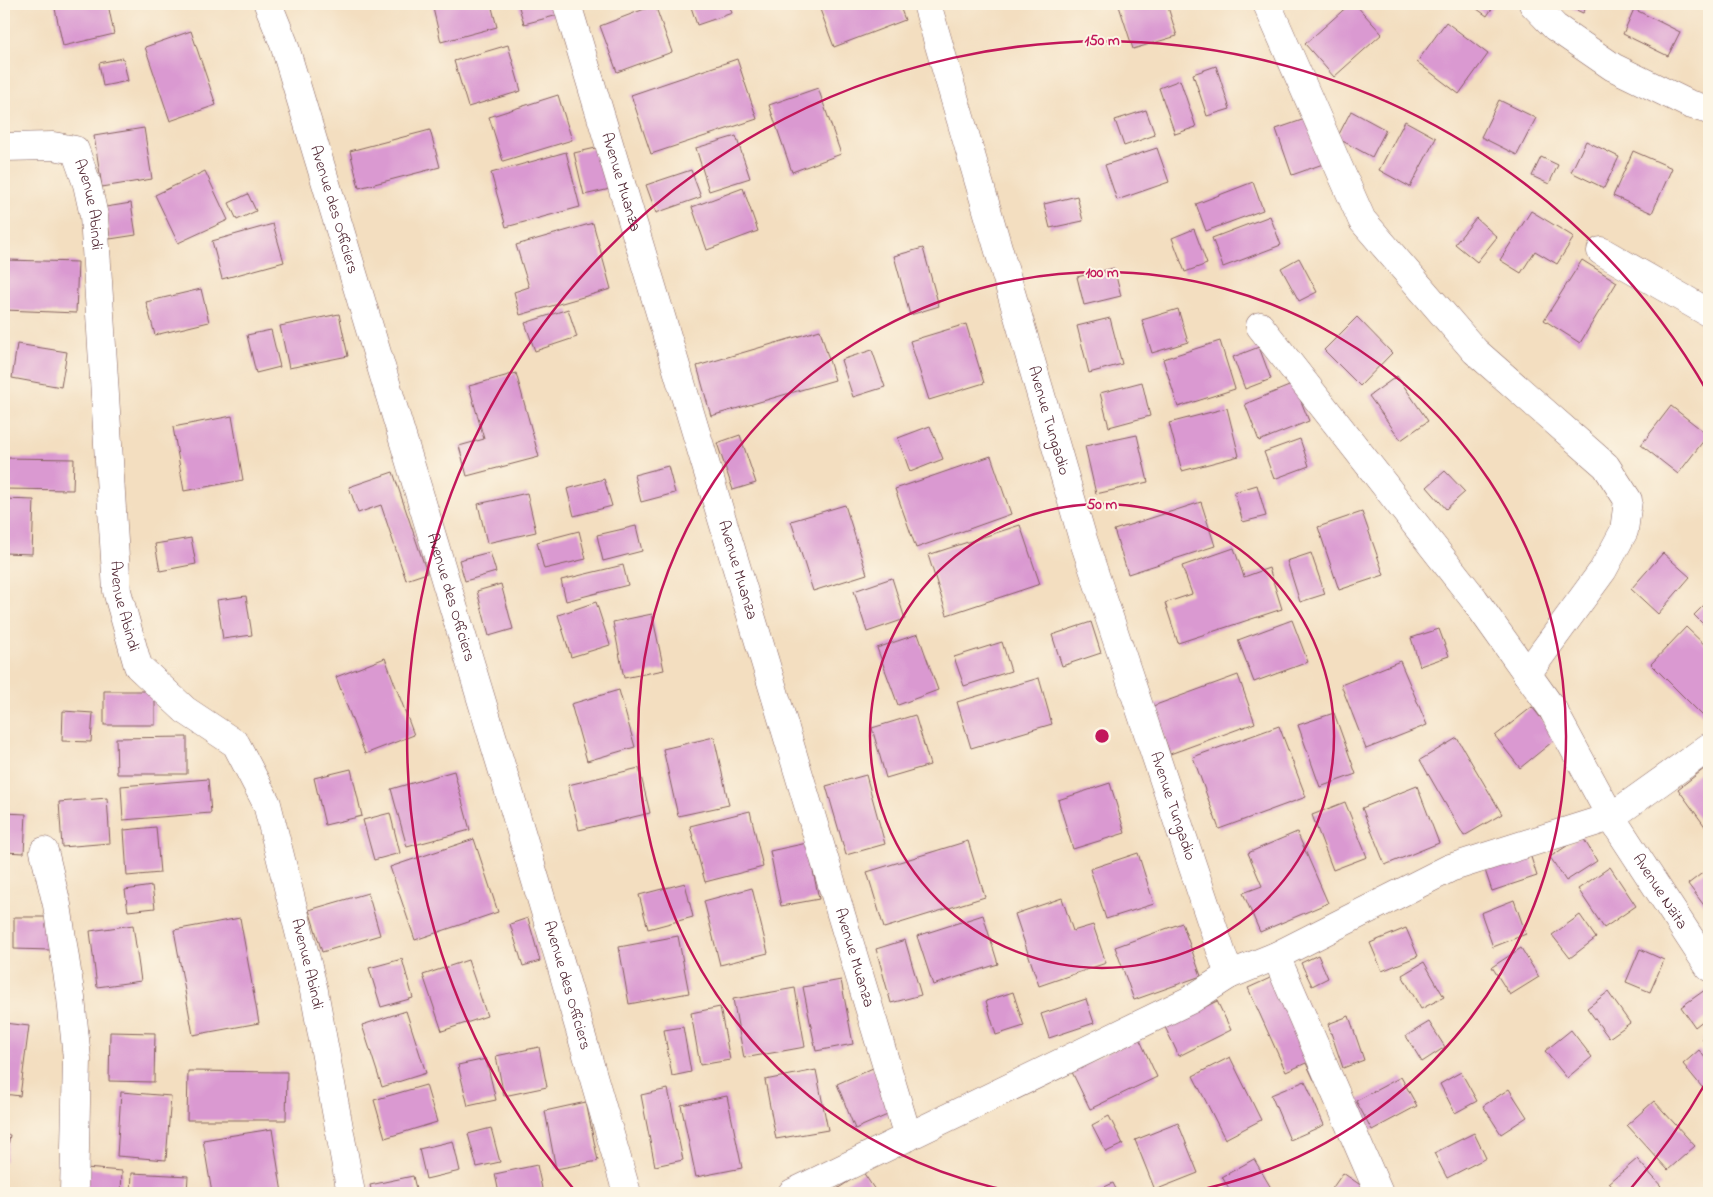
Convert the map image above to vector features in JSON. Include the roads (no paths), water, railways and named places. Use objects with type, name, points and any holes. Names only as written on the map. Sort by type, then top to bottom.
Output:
[{"type":"street","name":"Avenue des Officiers","points":[[268,4],[284,44],[559,958],[627,1193]]},
{"type":"street","name":"Avenue Muanza","points":[[567,4],[908,1137]]},
{"type":"street","name":"Avenue Tungadio","points":[[927,4],[1082,536],[1229,975]]},
{"type":"street","points":[[1267,4],[1362,220],[1475,351],[1606,466],[1628,500],[1624,531],[1603,570],[1527,674]]},
{"type":"street","points":[[1533,4],[1555,27],[1613,68],[1690,104],[1709,110]]},
{"type":"street","name":"Avenue Abindi","points":[[4,147],[53,146],[75,150],[87,184],[94,216],[118,591],[138,666],[186,710],[236,744],[267,804],[314,991],[351,1193]]},
{"type":"street","points":[[1601,251],[1709,314]]},
{"type":"street","name":"Avenue Nzita","points":[[1260,326],[1474,599],[1553,710],[1610,817],[1709,967]]},
{"type":"street","points":[[792,1193],[1190,1000],[1229,975],[1276,956],[1450,868],[1610,817],[1709,747]]},
{"type":"street","points":[[44,851],[57,905],[77,1059],[74,1193]]},
{"type":"street","points":[[1276,956],[1379,1193]]}]
